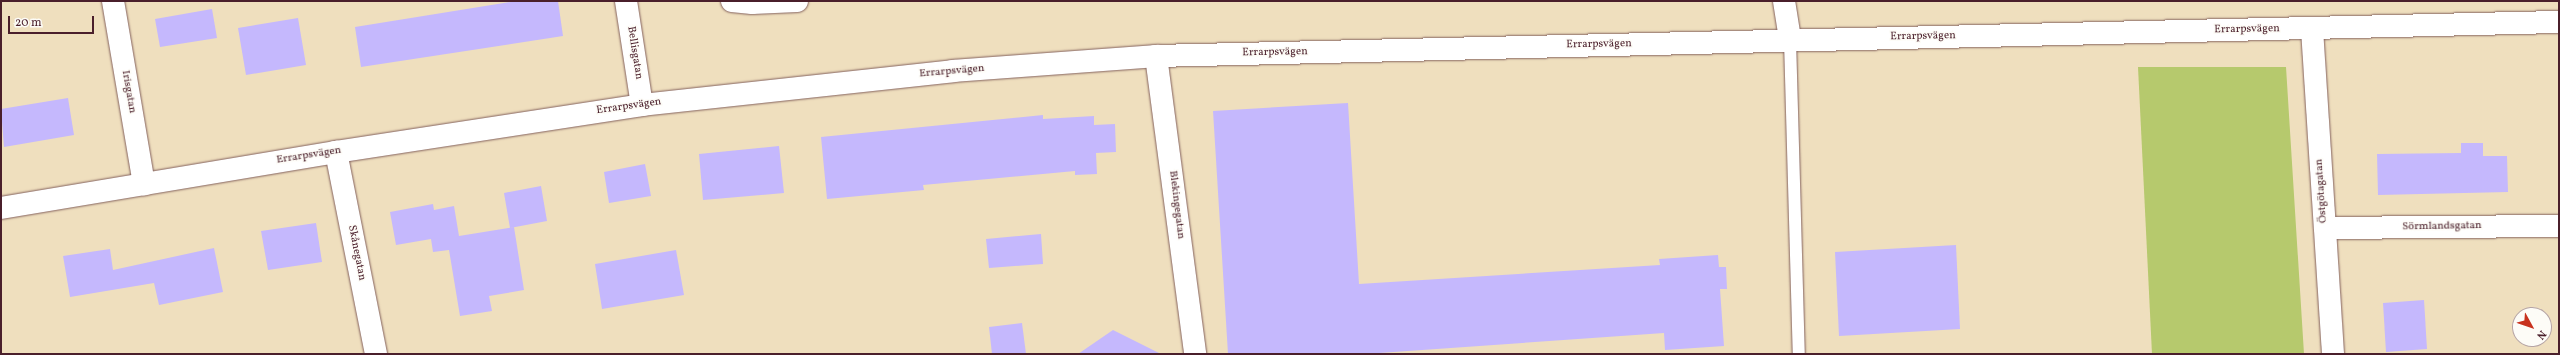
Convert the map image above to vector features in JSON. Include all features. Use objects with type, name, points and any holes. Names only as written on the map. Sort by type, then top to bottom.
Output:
[{"type":"street","name":"Irisgatan","points":[[113,1],[144,184]]},
{"type":"street","name":"Bellisgatan","points":[[626,1],[642,105]]},
{"type":"street","points":[[732,1],[752,3],[797,1]]},
{"type":"street","points":[[1784,1],[1790,40]]},
{"type":"street","name":"Errarpsvägen","points":[[1,208],[336,152],[642,105],[952,71],[1156,56],[2559,22]]},
{"type":"street","name":"Östgötagatan","points":[[2312,29],[2333,354]]},
{"type":"street","name":"Blekingegatan","points":[[1156,56],[1195,354]]},
{"type":"street","name":"Skånegatan","points":[[336,152],[376,354]]},
{"type":"street","name":"Sörmlandsgatan","points":[[2325,228],[2559,226]]},
{"type":"lane","points":[[1790,40],[1799,354]]},
{"type":"green space","points":[[2138,67],[2286,67],[2304,354],[2152,354]]},
{"type":"building","points":[[517,1],[558,1],[563,36],[361,67],[355,27]]},
{"type":"building","points":[[212,9],[217,38],[160,47],[155,19]]},
{"type":"building","points":[[298,18],[306,65],[246,75],[238,28]]},
{"type":"building","points":[[68,98],[74,135],[4,147],[1,109]]},
{"type":"building","points":[[1348,103],[1359,284],[1660,265],[1659,259],[1718,255],[1719,267],[1726,267],[1727,289],[1720,289],[1724,346],[1665,350],[1664,333],[1365,354],[1228,354],[1213,111]]},
{"type":"building","points":[[1043,115],[1043,119],[1094,116],[1094,125],[1115,124],[1116,152],[1096,153],[1097,174],[1075,175],[1075,171],[923,185],[924,190],[827,199],[821,137]]},
{"type":"building","points":[[2461,143],[2483,143],[2483,156],[2507,156],[2508,192],[2378,195],[2377,154],[2461,153]]},
{"type":"building","points":[[779,146],[784,193],[703,200],[699,154]]},
{"type":"building","points":[[645,164],[651,196],[609,203],[604,172]]},
{"type":"building","points":[[541,186],[547,221],[510,228],[504,193]]},
{"type":"building","points":[[433,204],[434,210],[454,206],[459,236],[514,227],[524,290],[489,296],[492,311],[460,316],[449,250],[433,252],[431,239],[396,245],[390,212]]},
{"type":"building","points":[[316,223],[322,262],[268,270],[261,231]]},
{"type":"building","points":[[1041,234],[1043,264],[989,268],[986,239]]},
{"type":"building","points":[[1956,245],[1960,329],[1839,336],[1835,252]]},
{"type":"building","points":[[214,248],[223,292],[159,305],[154,283],[70,297],[63,256],[110,249],[113,270]]},
{"type":"building","points":[[676,250],[684,295],[602,309],[595,264]]},
{"type":"building","points":[[2424,300],[2427,349],[2386,352],[2383,303]]},
{"type":"building","points":[[1022,323],[1026,354],[992,354],[989,327]]},
{"type":"building","points":[[1113,330],[1161,354],[1078,354]]}]
